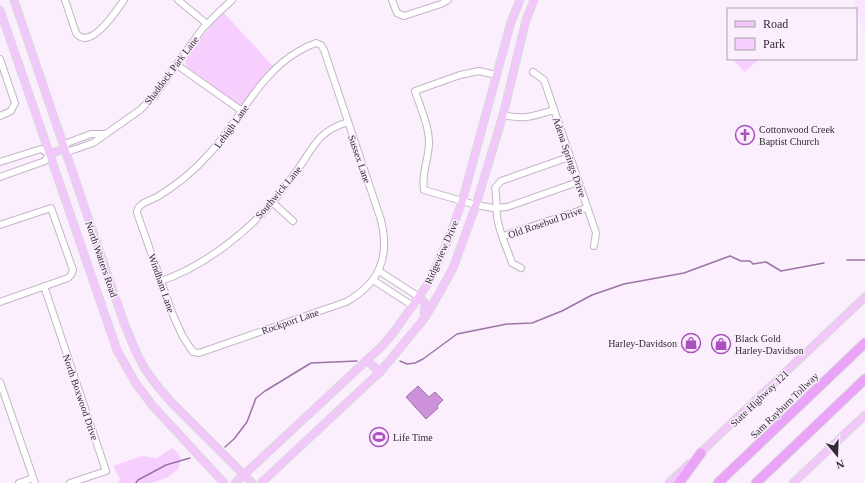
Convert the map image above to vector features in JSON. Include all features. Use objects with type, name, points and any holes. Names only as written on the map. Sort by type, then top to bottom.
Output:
[{"type":"highway","name":"Sam Rayburn Tollway","points":[[718,483],[865,343]]},
{"type":"highway","points":[[756,483],[865,379]]},
{"type":"highway","points":[[679,483],[701,453]]},
{"type":"main road","name":"North Watters Road","points":[[14,0],[64,149],[136,354],[145,369],[172,403],[252,483]]},
{"type":"main road","name":"Ridgeview Drive","points":[[235,483],[367,361],[394,332],[429,282],[449,238],[462,202],[511,22],[520,0]]},
{"type":"main road","name":"Ridgeview Drive","points":[[261,483],[380,372],[424,319],[453,268],[476,205],[503,115],[526,20],[534,0]]},
{"type":"main road","name":"North Watters Road","points":[[0,10],[111,335],[126,368],[152,405],[224,483]]},
{"type":"main road","points":[[49,154],[64,149]]},
{"type":"main road","points":[[419,297],[425,303],[424,319]]},
{"type":"main road","name":"State Highway 121","points":[[669,483],[865,297]]},
{"type":"main road","points":[[367,361],[380,372]]},
{"type":"main road","points":[[793,483],[865,415]]},
{"type":"street","points":[[65,0],[76,34],[80,38],[86,38],[101,28],[113,16],[124,0]]},
{"type":"street","points":[[178,0],[206,24]]},
{"type":"street","name":"Shaddock Park Lane","points":[[64,149],[70,152],[93,143],[140,110],[155,94],[206,24],[232,0]]},
{"type":"street","points":[[392,0],[396,11],[400,15],[406,16],[441,4],[448,0]]},
{"type":"street","name":"Lehigh Lane","points":[[138,208],[141,204],[166,192],[191,173],[211,153],[266,78],[281,64],[291,56],[313,44],[320,44]]},
{"type":"street","name":"Sussex Lane","points":[[320,44],[324,50],[384,229],[385,249],[376,275]]},
{"type":"street","points":[[0,59],[15,103],[11,111],[0,116]]},
{"type":"street","points":[[177,65],[242,111]]},
{"type":"street","points":[[496,75],[479,71],[460,75],[415,91],[426,125],[429,143],[422,182],[424,190],[462,202],[497,208],[507,207],[578,182]]},
{"type":"street","name":"Adena Springs Drive","points":[[533,72],[544,80],[596,233],[594,246]]},
{"type":"street","points":[[503,115],[516,118],[529,117],[554,110]]},
{"type":"street","name":"Southwick Lane","points":[[161,281],[171,278],[229,243],[257,218],[272,202],[297,170],[316,142],[330,130],[348,122]]},
{"type":"street","points":[[0,162],[41,149],[49,154],[45,161],[0,177]]},
{"type":"street","points":[[521,268],[512,263],[503,236],[497,216],[497,196],[495,188],[501,181],[569,157]]},
{"type":"street","points":[[272,202],[293,221]]},
{"type":"street","points":[[0,225],[51,208],[73,270],[72,275],[68,278],[0,302]]},
{"type":"street","name":"Windham Lane","points":[[138,208],[137,212],[179,329],[191,350],[195,353]]},
{"type":"street","name":"Old Rosebud Drive","points":[[503,236],[587,208]]},
{"type":"street","points":[[376,275],[419,297]]},
{"type":"street","points":[[376,275],[413,306]]},
{"type":"street","name":"Rockport Lane","points":[[195,353],[199,353],[346,302],[360,293],[376,275]]},
{"type":"street","name":"North Boxwood Drive","points":[[44,286],[106,470],[70,483]]},
{"type":"street","points":[[0,382],[34,481],[19,483]]},
{"type":"shaded area","points":[[853,0],[865,0],[865,35],[857,8]]},
{"type":"shaded area","points":[[418,386],[429,397],[435,392],[443,400],[437,406],[438,408],[426,419],[406,397]]},
{"type":"green space","points":[[223,12],[273,66],[265,73],[241,106],[187,67],[186,64],[186,60],[192,50]]},
{"type":"green space","points":[[756,60],[757,61],[745,72],[734,61]]},
{"type":"green space","points":[[172,448],[177,452],[181,459],[178,469],[168,477],[152,483],[118,483],[120,479],[113,466],[142,456],[157,458]]},
{"type":"waterway","points":[[400,361],[407,364],[415,363],[423,359],[457,334],[507,324],[532,323],[562,311],[592,295],[624,284],[684,273],[730,256],[741,261],[750,261],[753,264],[766,262],[781,271],[824,263]]},
{"type":"waterway","points":[[847,260],[865,260]]},
{"type":"waterway","points":[[225,447],[234,439],[247,422],[256,398],[265,391],[311,363],[357,361]]},
{"type":"waterway","points":[[136,483],[138,480],[166,465],[190,458]]},
{"type":"place","name":"Cottonwood Creek Baptist Church","points":[[745,135]]},
{"type":"place","name":"Harley-Davidson","points":[[691,343]]},
{"type":"place","name":"Black Gold Harley-Davidson","points":[[721,344]]},
{"type":"place","name":"Life Time","points":[[379,437]]}]
